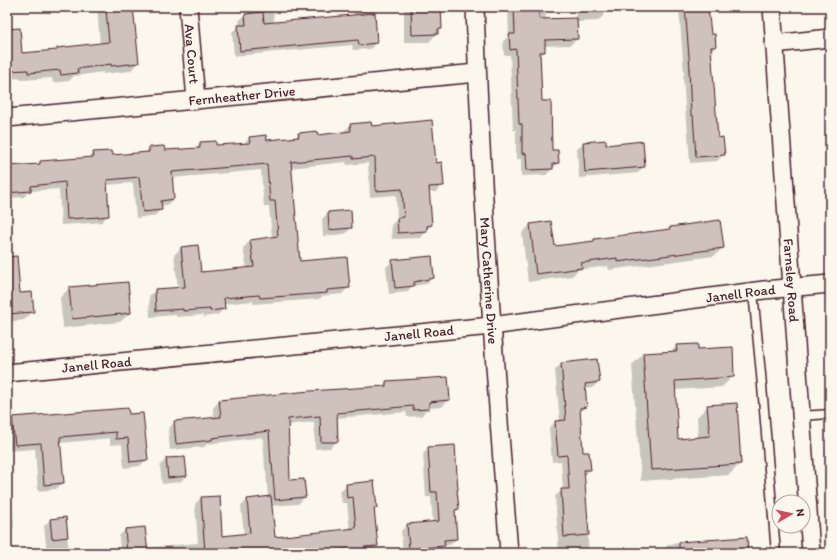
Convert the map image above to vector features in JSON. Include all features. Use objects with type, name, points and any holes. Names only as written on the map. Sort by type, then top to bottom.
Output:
[{"type":"street","name":"Ava Court","points":[[188,7],[196,100]]},
{"type":"street","name":"Mary Catherine Drive","points":[[475,7],[477,73],[491,326],[509,553]]},
{"type":"street","name":"Farnsley Road","points":[[772,7],[811,553]]},
{"type":"street","points":[[774,44],[830,38]]},
{"type":"street","name":"Fernheather Drive","points":[[7,118],[477,73]]},
{"type":"street","name":"Janell Road","points":[[7,372],[491,326],[753,292],[830,284]]},
{"type":"lane","points":[[753,292],[776,553]]},
{"type":"lane","points":[[801,416],[830,414]]},
{"type":"building","points":[[133,7],[139,63],[111,66],[111,64],[77,69],[78,73],[61,75],[60,70],[28,73],[28,70],[7,71],[7,29],[20,28],[22,53],[57,50],[57,48],[109,42],[106,10]]},
{"type":"building","points":[[411,7],[441,7],[442,29],[438,29],[438,34],[412,35]]},
{"type":"building","points":[[514,7],[539,7],[539,19],[577,18],[578,39],[545,40],[545,52],[540,52],[542,101],[551,101],[552,150],[558,150],[559,163],[553,164],[553,169],[527,170],[526,153],[522,154],[522,124],[519,124],[516,49],[510,50],[509,34],[515,34]]},
{"type":"building","points":[[685,7],[708,7],[711,34],[715,34],[716,47],[711,47],[718,138],[723,137],[725,155],[696,157],[693,115],[691,115],[690,69]]},
{"type":"building","points":[[263,12],[264,23],[375,13],[377,43],[359,45],[358,40],[240,51],[238,25],[246,25],[245,14]]},
{"type":"building","points":[[432,120],[436,163],[442,162],[444,186],[429,187],[432,225],[427,226],[427,231],[398,233],[397,218],[404,217],[402,189],[376,191],[375,157],[353,159],[353,156],[291,162],[300,261],[347,257],[350,288],[327,290],[327,293],[260,298],[259,295],[224,298],[225,309],[210,311],[210,309],[183,311],[183,309],[156,311],[155,289],[185,287],[181,247],[198,245],[201,272],[254,267],[250,240],[278,236],[275,201],[270,201],[267,164],[172,172],[174,199],[161,201],[162,210],[143,212],[139,177],[107,180],[109,216],[67,219],[65,182],[31,186],[31,191],[7,193],[7,166],[40,164],[40,161],[94,157],[93,152],[111,151],[112,155],[149,152],[149,147],[164,146],[165,150],[200,148],[200,142],[216,141],[216,145],[250,143],[249,137],[266,135],[267,140],[299,137],[298,133],[317,131],[318,135],[351,131],[350,124],[371,122],[372,126]]},
{"type":"building","points":[[606,140],[606,145],[643,141],[645,167],[585,172],[583,142]]},
{"type":"building","points":[[351,210],[352,228],[329,230],[328,212]]},
{"type":"building","points":[[720,220],[724,248],[617,262],[617,258],[581,263],[582,268],[536,274],[530,224],[551,221],[555,246]]},
{"type":"building","points":[[17,256],[20,293],[32,292],[34,312],[7,314],[7,257]]},
{"type":"building","points":[[432,256],[434,278],[414,282],[414,286],[395,288],[392,260]]},
{"type":"building","points":[[128,282],[131,313],[72,319],[69,287]]},
{"type":"building","points":[[698,344],[698,349],[733,347],[734,377],[675,381],[678,439],[710,436],[707,405],[737,403],[741,464],[651,470],[643,353],[677,351],[676,345]]},
{"type":"building","points":[[597,359],[600,382],[585,384],[587,407],[580,408],[583,452],[589,452],[591,470],[584,470],[589,535],[564,537],[561,489],[569,489],[567,455],[558,456],[555,421],[566,420],[561,363]]},
{"type":"building","points":[[448,377],[450,400],[429,402],[429,409],[413,410],[413,406],[337,413],[338,442],[321,442],[320,416],[288,419],[290,480],[304,479],[306,497],[275,500],[269,431],[176,444],[174,421],[221,417],[219,400],[310,391],[386,386],[386,381]]},
{"type":"building","points":[[128,408],[129,414],[143,413],[148,460],[130,462],[128,438],[116,439],[116,432],[60,437],[64,483],[44,485],[41,443],[15,445],[12,417]]},
{"type":"building","points":[[455,445],[459,509],[455,510],[457,539],[444,540],[445,546],[409,549],[407,524],[439,521],[437,492],[431,492],[428,447]]},
{"type":"building","points":[[185,457],[187,476],[168,478],[166,458]]},
{"type":"building","points":[[374,481],[377,508],[374,508],[378,546],[364,547],[365,552],[347,553],[347,549],[314,553],[205,553],[201,497],[220,496],[222,536],[250,533],[247,499],[271,496],[275,537],[356,528],[353,497],[347,498],[346,484]]},
{"type":"building","points":[[66,517],[68,537],[52,539],[50,519]]},
{"type":"building","points":[[145,527],[148,553],[127,553],[125,529]]},
{"type":"building","points":[[747,537],[748,553],[679,553],[679,542]]}]
